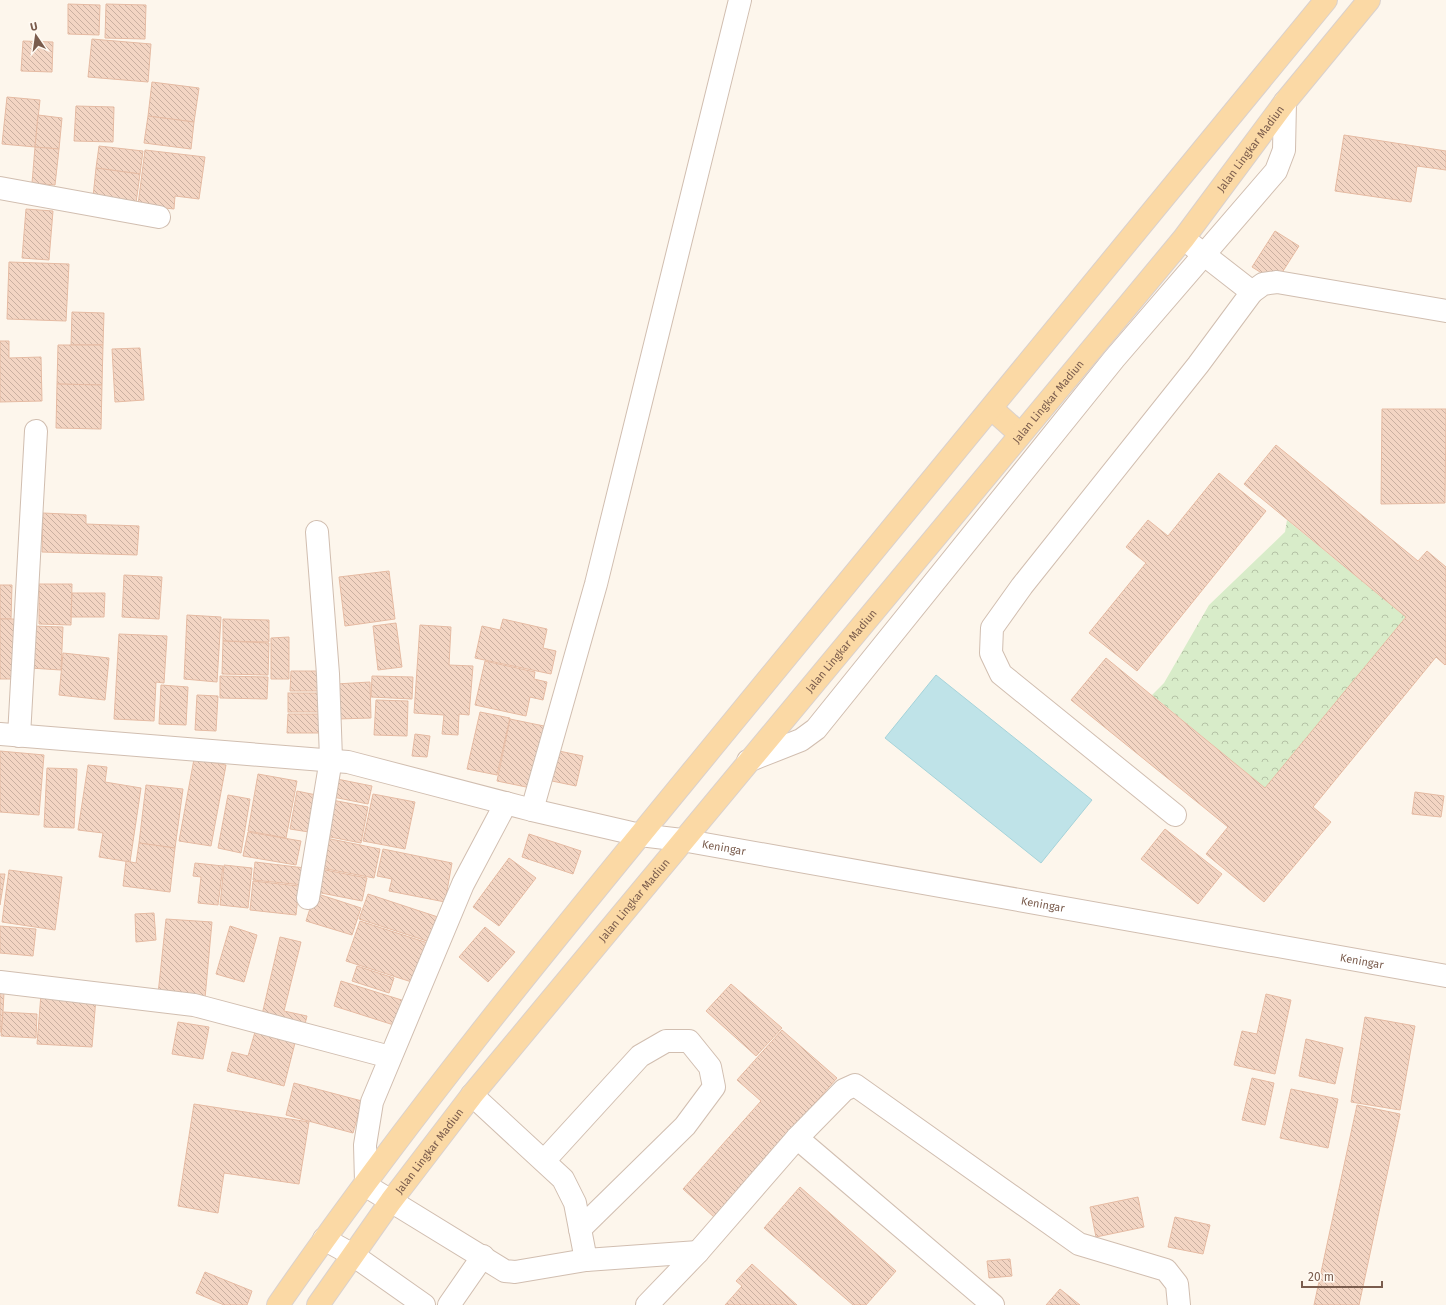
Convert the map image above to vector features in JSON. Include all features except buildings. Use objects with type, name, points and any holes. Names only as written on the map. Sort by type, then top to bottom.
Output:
[{"type":"main road","points":[[278,1305],[324,1239],[446,1076],[640,834],[992,409],[1326,0]]},
{"type":"main road","name":"Jalan Lingkar Madiun","points":[[318,1305],[391,1201],[472,1095],[748,760],[1184,238],[1285,102],[1369,0]]},
{"type":"main road","points":[[992,409],[1020,434]]},
{"type":"street","points":[[532,810],[596,584],[740,0]]},
{"type":"street","points":[[748,760],[801,740],[816,729],[1114,359],[1276,171],[1284,150],[1285,102]]},
{"type":"street","points":[[0,188],[159,217]]},
{"type":"street","points":[[1184,238],[1203,255],[1223,268],[1252,292]]},
{"type":"street","points":[[1175,815],[1001,674],[990,653],[992,628],[1022,586],[1198,365],[1252,292],[1263,284],[1277,282],[1446,311]]},
{"type":"street","points":[[9,735],[36,431]]},
{"type":"street","points":[[308,898],[331,759],[328,674],[317,532]]},
{"type":"street","name":"Keningar","points":[[9,735],[331,759],[348,762],[532,810],[640,834],[682,840],[1446,976]]},
{"type":"street","points":[[506,803],[463,884],[372,1102],[364,1145],[366,1182],[374,1190],[391,1201],[483,1256],[499,1268],[515,1272],[586,1260],[698,1252]]},
{"type":"street","points":[[0,982],[194,1006],[390,1057]]},
{"type":"street","points":[[544,1161],[640,1056],[666,1041],[689,1041],[710,1067],[714,1087],[685,1126],[580,1229]]},
{"type":"street","points":[[647,1305],[698,1252],[797,1138],[844,1090],[855,1085],[1079,1244],[1166,1270],[1176,1284],[1179,1305]]},
{"type":"street","points":[[472,1095],[563,1179],[570,1190],[575,1203],[586,1260]]},
{"type":"street","points":[[797,1138],[993,1305]]},
{"type":"street","points":[[324,1239],[353,1255],[424,1305]]},
{"type":"street","points":[[449,1305],[483,1256]]},
{"type":"green space","points":[[1287,520],[1406,617],[1265,788],[1152,695],[1164,683],[1209,605],[1285,532]]},
{"type":"water","points":[[936,675],[1092,800],[1041,863],[885,738]]}]
